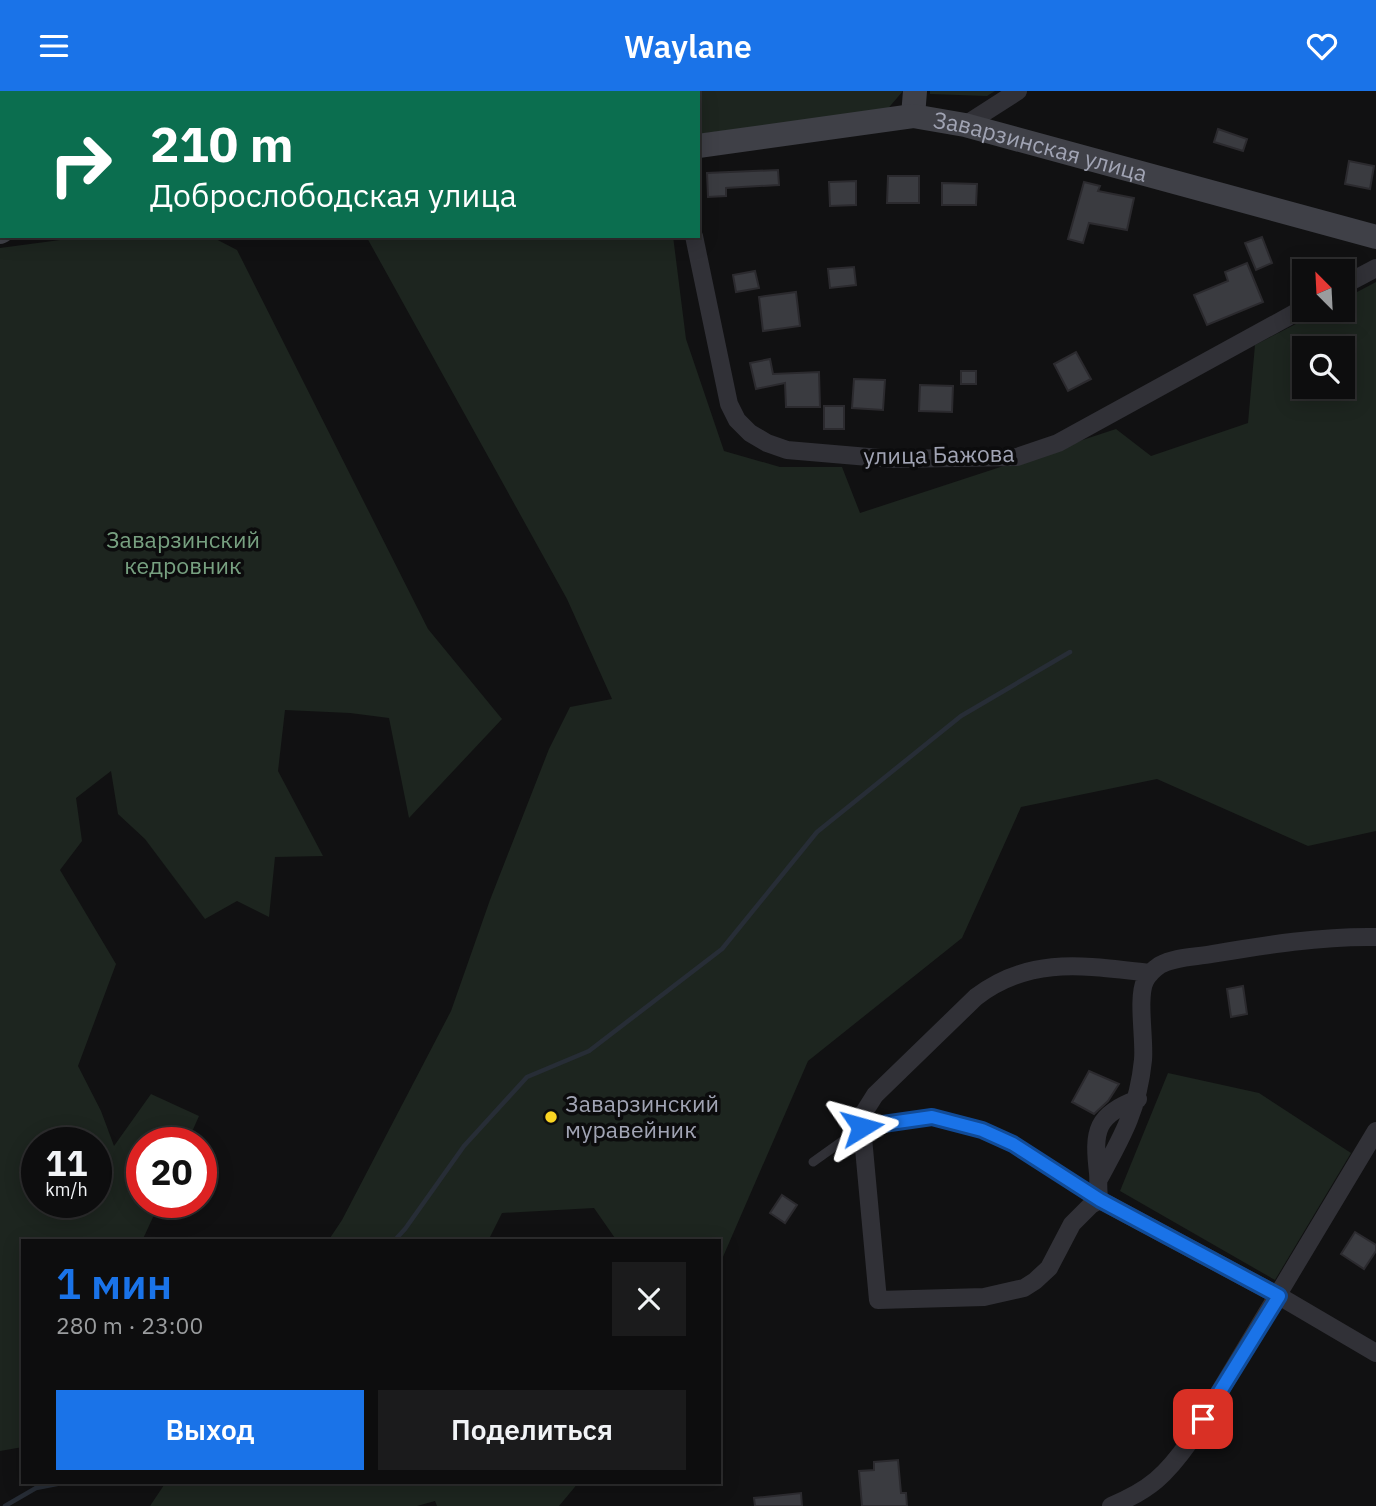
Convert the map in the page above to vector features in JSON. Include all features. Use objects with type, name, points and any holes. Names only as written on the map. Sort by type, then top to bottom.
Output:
[{"type":"street","points":[[913,116],[915,91]]},
{"type":"street","points":[[965,125],[1018,91]]},
{"type":"street","name":"Заварзинская улица","points":[[700,146],[913,116],[965,125],[1376,236]]},
{"type":"street","name":"улица Бажова","points":[[694,238],[729,404],[737,420],[750,433],[787,450],[892,459],[1017,457],[1058,443],[1292,315]]},
{"type":"street","points":[[1355,279],[1376,268]]},
{"type":"street","points":[[1099,1179],[1138,1099],[1144,1058],[1144,982],[1151,972],[1171,961],[1244,948],[1316,939],[1376,936]]},
{"type":"street","points":[[1100,1200],[1072,1224],[1049,1268],[1024,1288],[984,1297],[878,1300],[863,1114],[875,1094],[993,984],[1022,972],[1072,964],[1151,972]]},
{"type":"street","points":[[1100,1200],[1096,1154],[1098,1127],[1112,1111],[1138,1099]]},
{"type":"street","points":[[1111,1506],[1155,1484],[1171,1469],[1279,1296],[1376,1131]]},
{"type":"street","points":[[1100,1200],[1279,1296],[1376,1353]]},
{"type":"lane","points":[[813,1162],[862,1127],[932,1117],[955,1122],[1013,1144],[1100,1200]]},
{"type":"green space","points":[[700,91],[903,91],[885,112],[700,134]]},
{"type":"green space","points":[[930,91],[995,91],[987,96],[930,94]]},
{"type":"green space","name":"Заварзинский кедровник","points":[[75,238],[214,238],[237,250],[428,629],[502,719],[409,818],[389,718],[285,710],[278,771],[323,856],[275,857],[269,917],[237,901],[205,919],[145,839],[118,814],[111,771],[76,798],[82,841],[60,870],[116,964],[78,1066],[107,1127],[21,1127],[21,1218],[112,1218],[112,1141],[114,1146],[126,1129],[126,1218],[153,1218],[143,1239],[21,1239],[21,1447],[0,1451],[0,248]]},
{"type":"green space","points":[[367,238],[673,238],[686,339],[724,451],[780,467],[842,467],[860,513],[1116,429],[1151,456],[1248,423],[1255,345],[1300,322],[1355,322],[1355,293],[1376,282],[1376,831],[1308,846],[1157,779],[1021,807],[962,938],[808,1061],[721,1261],[721,1239],[616,1239],[594,1208],[502,1213],[489,1239],[329,1239],[342,1220],[451,1011],[490,900],[549,749],[570,707],[612,699],[567,599]]},
{"type":"green space","points":[[1168,1073],[1259,1093],[1351,1153],[1275,1280],[1120,1191]]},
{"type":"green space","name":"Заварзинский кедровник","points":[[151,1094],[199,1116],[194,1127],[128,1127]]},
{"type":"green space","points":[[165,1484],[577,1484],[559,1506],[437,1506],[435,1501],[417,1506],[150,1506]]},
{"type":"building","points":[[1218,129],[1247,139],[1243,151],[1214,142]]},
{"type":"building","points":[[1349,161],[1374,166],[1370,189],[1345,184]]},
{"type":"building","points":[[778,170],[779,185],[726,188],[726,196],[708,197],[707,173]]},
{"type":"building","points":[[888,176],[919,176],[919,203],[887,203]]},
{"type":"building","points":[[856,181],[856,205],[830,206],[829,182]]},
{"type":"building","points":[[1084,182],[1100,186],[1098,191],[1134,198],[1127,230],[1089,223],[1083,243],[1068,239]]},
{"type":"building","points":[[942,183],[977,184],[976,205],[942,205]]},
{"type":"building","points":[[1262,237],[1272,263],[1256,270],[1245,243]]},
{"type":"building","points":[[1247,263],[1263,302],[1207,325],[1194,295],[1228,281],[1225,272]]},
{"type":"building","points":[[854,267],[856,285],[830,288],[828,269]]},
{"type":"building","points":[[755,271],[759,288],[736,292],[733,275]]},
{"type":"building","points":[[796,292],[800,326],[763,331],[759,297]]},
{"type":"building","points":[[1076,352],[1091,379],[1068,391],[1054,364]]},
{"type":"building","points":[[770,359],[773,374],[819,372],[820,407],[786,407],[785,383],[756,389],[750,363]]},
{"type":"building","points":[[961,371],[976,371],[976,384],[961,384]]},
{"type":"building","points":[[854,379],[885,380],[883,410],[852,408]]},
{"type":"building","points":[[920,385],[953,386],[952,412],[919,411]]},
{"type":"building","points":[[824,406],[844,406],[844,429],[824,429]]},
{"type":"building","points":[[1243,986],[1247,1014],[1231,1017],[1227,989]]},
{"type":"building","points":[[1089,1071],[1119,1084],[1108,1101],[1094,1114],[1072,1102]]},
{"type":"building","points":[[782,1195],[797,1205],[785,1223],[770,1213]]},
{"type":"building","points":[[1355,1232],[1376,1245],[1376,1251],[1364,1269],[1341,1254]]},
{"type":"building","points":[[898,1460],[901,1493],[906,1493],[907,1506],[862,1506],[859,1471],[874,1470],[874,1462]]},
{"type":"building","points":[[801,1493],[802,1506],[755,1506],[754,1498]]},
{"type":"waterway","points":[[396,1239],[464,1146],[527,1077],[589,1051],[722,949],[817,832],[961,716],[1070,652]]},
{"type":"waterway","points":[[5,1506],[36,1488],[57,1484]]},
{"type":"place","name":"Заварзинский муравейник","points":[[551,1117]]},
{"type":"route","points":[[862,1127],[932,1117],[982,1130],[1013,1144],[1100,1200],[1279,1296],[1203,1419]]}]
